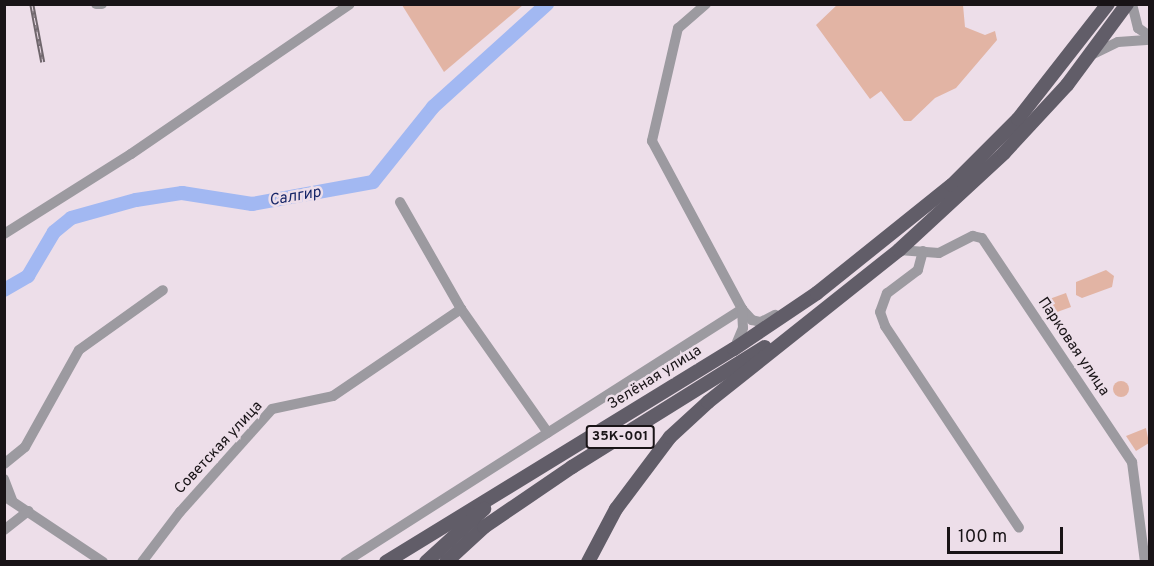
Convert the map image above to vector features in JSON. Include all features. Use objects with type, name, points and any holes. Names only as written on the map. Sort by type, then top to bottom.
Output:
[{"type":"main road","name":"35К-001","points":[[887,239],[952,185],[1018,119],[1107,4]]},
{"type":"main road","name":"35К-001","points":[[446,561],[484,527],[572,466],[803,325],[899,250],[1028,129],[1127,4]]},
{"type":"main road","name":"Зелёная улица","points":[[386,561],[734,349],[817,293],[887,239]]},
{"type":"main road","points":[[588,561],[616,509],[670,437],[803,325]]},
{"type":"main road","points":[[426,561],[512,486]]},
{"type":"street","points":[[96,4],[102,4]]},
{"type":"street","points":[[4,234],[131,154],[350,4]]},
{"type":"street","points":[[706,4],[678,28],[652,141],[744,312],[761,322],[770,319],[887,239]]},
{"type":"street","points":[[1132,4],[1138,28],[1149,38]]},
{"type":"street","points":[[1086,57],[1118,42],[1149,38]]},
{"type":"street","points":[[400,201],[461,309],[548,433]]},
{"type":"street","name":"Парковая улица","points":[[899,250],[939,253],[973,236],[982,238],[1132,462],[1145,561]]},
{"type":"street","points":[[924,252],[918,270],[887,293],[880,312],[885,326],[1019,528]]},
{"type":"street","points":[[4,464],[31,438],[79,350],[163,290]]},
{"type":"street","name":"Советская улица","points":[[142,561],[180,512],[272,410],[333,396],[461,309]]},
{"type":"street","points":[[734,349],[743,328],[744,312]]},
{"type":"street","points":[[345,561],[744,312]]},
{"type":"street","points":[[4,479],[8,498],[103,561]]},
{"type":"street","points":[[4,530],[28,511]]},
{"type":"shaded area","points":[[838,4],[963,5],[965,27],[985,35],[995,31],[997,40],[956,88],[935,98],[911,121],[904,121],[881,91],[870,99],[816,25]]},
{"type":"shaded area","points":[[402,5],[523,5],[444,72]]},
{"type":"shaded area","points":[[1106,270],[1114,276],[1112,287],[1082,298],[1076,295],[1076,282]]},
{"type":"shaded area","points":[[1066,293],[1071,307],[1046,316],[1041,302]]},
{"type":"shaded area","points":[[1121,381],[1129,389],[1121,397],[1113,389]]},
{"type":"shaded area","points":[[1146,428],[1149,443],[1136,451],[1126,436]]},
{"type":"waterway","name":"Салгир","points":[[4,290],[28,276],[54,232],[71,218],[136,200],[182,193],[252,204],[373,182],[433,107],[547,4]]},
{"type":"railway","points":[[32,4],[43,62]]}]
